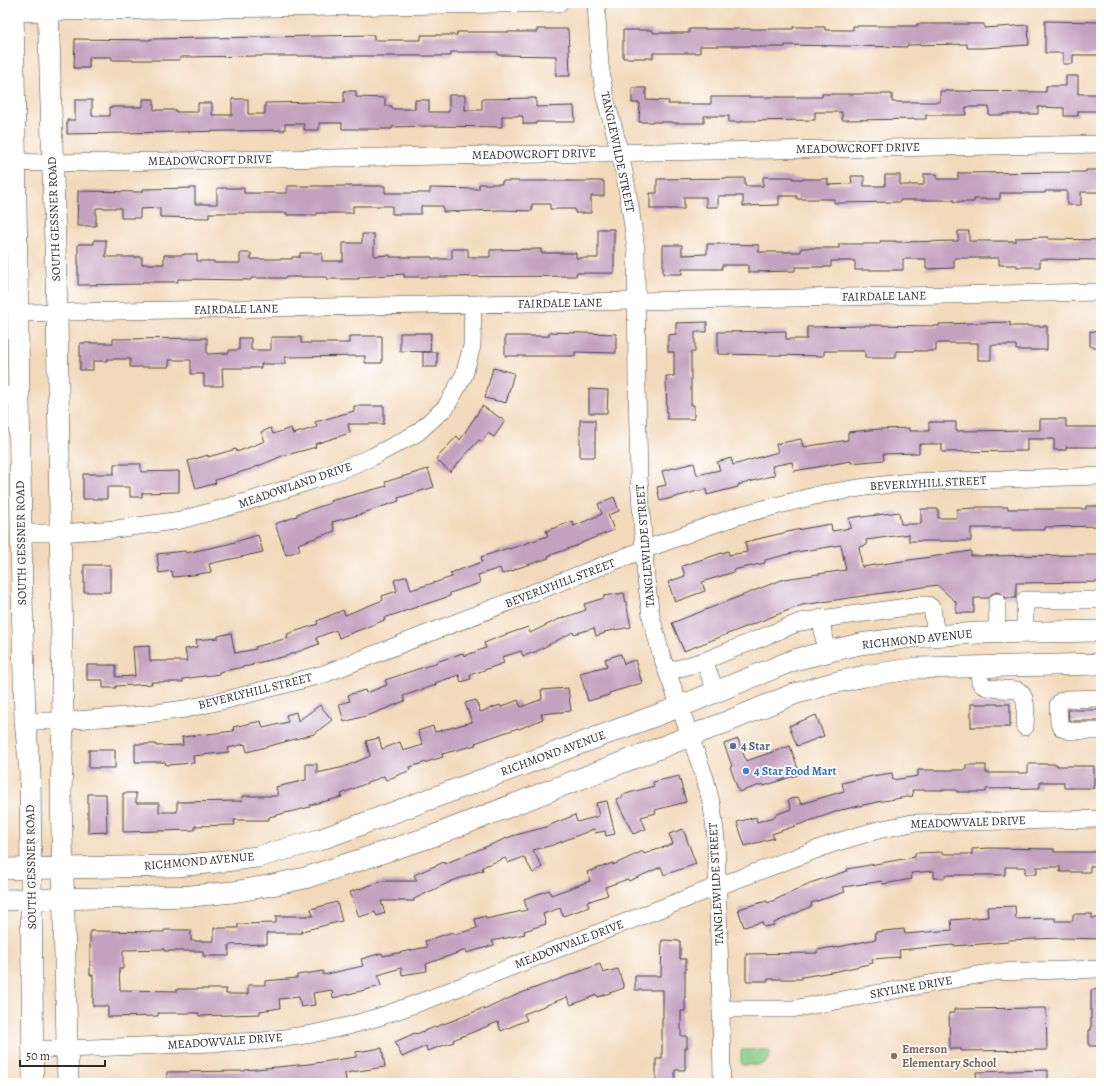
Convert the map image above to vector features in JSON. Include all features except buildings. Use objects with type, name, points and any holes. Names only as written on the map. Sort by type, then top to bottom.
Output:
[{"type":"main road","name":"SOUTH GESSNER ROAD","points":[[48,8],[57,313],[63,721],[61,795],[68,1083]]},
{"type":"main road","name":"SOUTH GESSNER ROAD","points":[[10,10],[9,162],[19,313],[11,395],[22,533],[25,721],[30,772],[33,1083]]},
{"type":"main road","name":"RICHMOND AVENUE","points":[[3,869],[178,866],[257,857],[319,840],[679,707],[794,660],[888,640],[988,633],[1101,631]]},
{"type":"main road","points":[[980,666],[988,633]]},
{"type":"main road","points":[[826,652],[833,683]]},
{"type":"main road","points":[[3,900],[63,900],[191,896],[233,892],[305,878],[433,836],[794,694],[833,683],[910,669],[1101,664]]},
{"type":"main road","points":[[361,824],[372,856]]},
{"type":"street","points":[[10,10],[48,8],[559,3]]},
{"type":"street","name":"TANGLEWILDE STREET","points":[[596,3],[600,65],[605,98],[614,129],[630,206],[636,249],[640,478],[643,550],[646,579],[652,616],[667,672],[705,778],[712,806],[716,839],[722,1083]]},
{"type":"street","name":"MEADOWCROFT DRIVE","points":[[9,162],[52,163],[619,153],[725,149],[1101,144]]},
{"type":"street","name":"FAIRDALE LANE","points":[[19,313],[1101,292]]},
{"type":"street","name":"MEADOWLAND DRIVE","points":[[22,533],[60,533],[116,529],[181,520],[246,502],[320,478],[372,457],[418,434],[446,407],[464,375],[472,346],[473,305]]},
{"type":"street","name":"BEVERLYHILL STREET","points":[[25,721],[63,721],[139,716],[185,709],[226,700],[324,674],[643,550],[744,514],[822,494],[910,482],[1101,476]]},
{"type":"street","points":[[1025,632],[1025,600],[1101,600]]},
{"type":"street","points":[[988,633],[997,602]]},
{"type":"street","points":[[667,672],[704,661],[800,622],[821,618],[928,605],[932,608],[936,636]]},
{"type":"street","points":[[821,618],[826,652]]},
{"type":"street","points":[[704,661],[716,692]]},
{"type":"street","points":[[980,666],[980,683],[983,686],[1021,691],[1024,697],[1025,727]]},
{"type":"street","points":[[1101,698],[1067,699],[1061,701],[1058,705],[1059,723],[1062,728],[1069,731],[1101,731]]},
{"type":"street","name":"MEADOWVALE DRIVE","points":[[33,1049],[263,1041],[312,1034],[348,1026],[382,1016],[834,843],[878,830],[912,823],[1101,819]]},
{"type":"street","name":"SKYLINE DRIVE","points":[[721,1009],[792,1009],[994,972],[1101,969]]},
{"type":"green space","points":[[741,1050],[770,1050],[769,1056],[765,1063],[751,1065],[741,1065]]},
{"type":"place","name":"4 Star","points":[[733,746]]},
{"type":"place","name":"4 Star Food Mart","points":[[746,771]]},
{"type":"place","name":"Emerson Elementary School","points":[[894,1056]]}]
